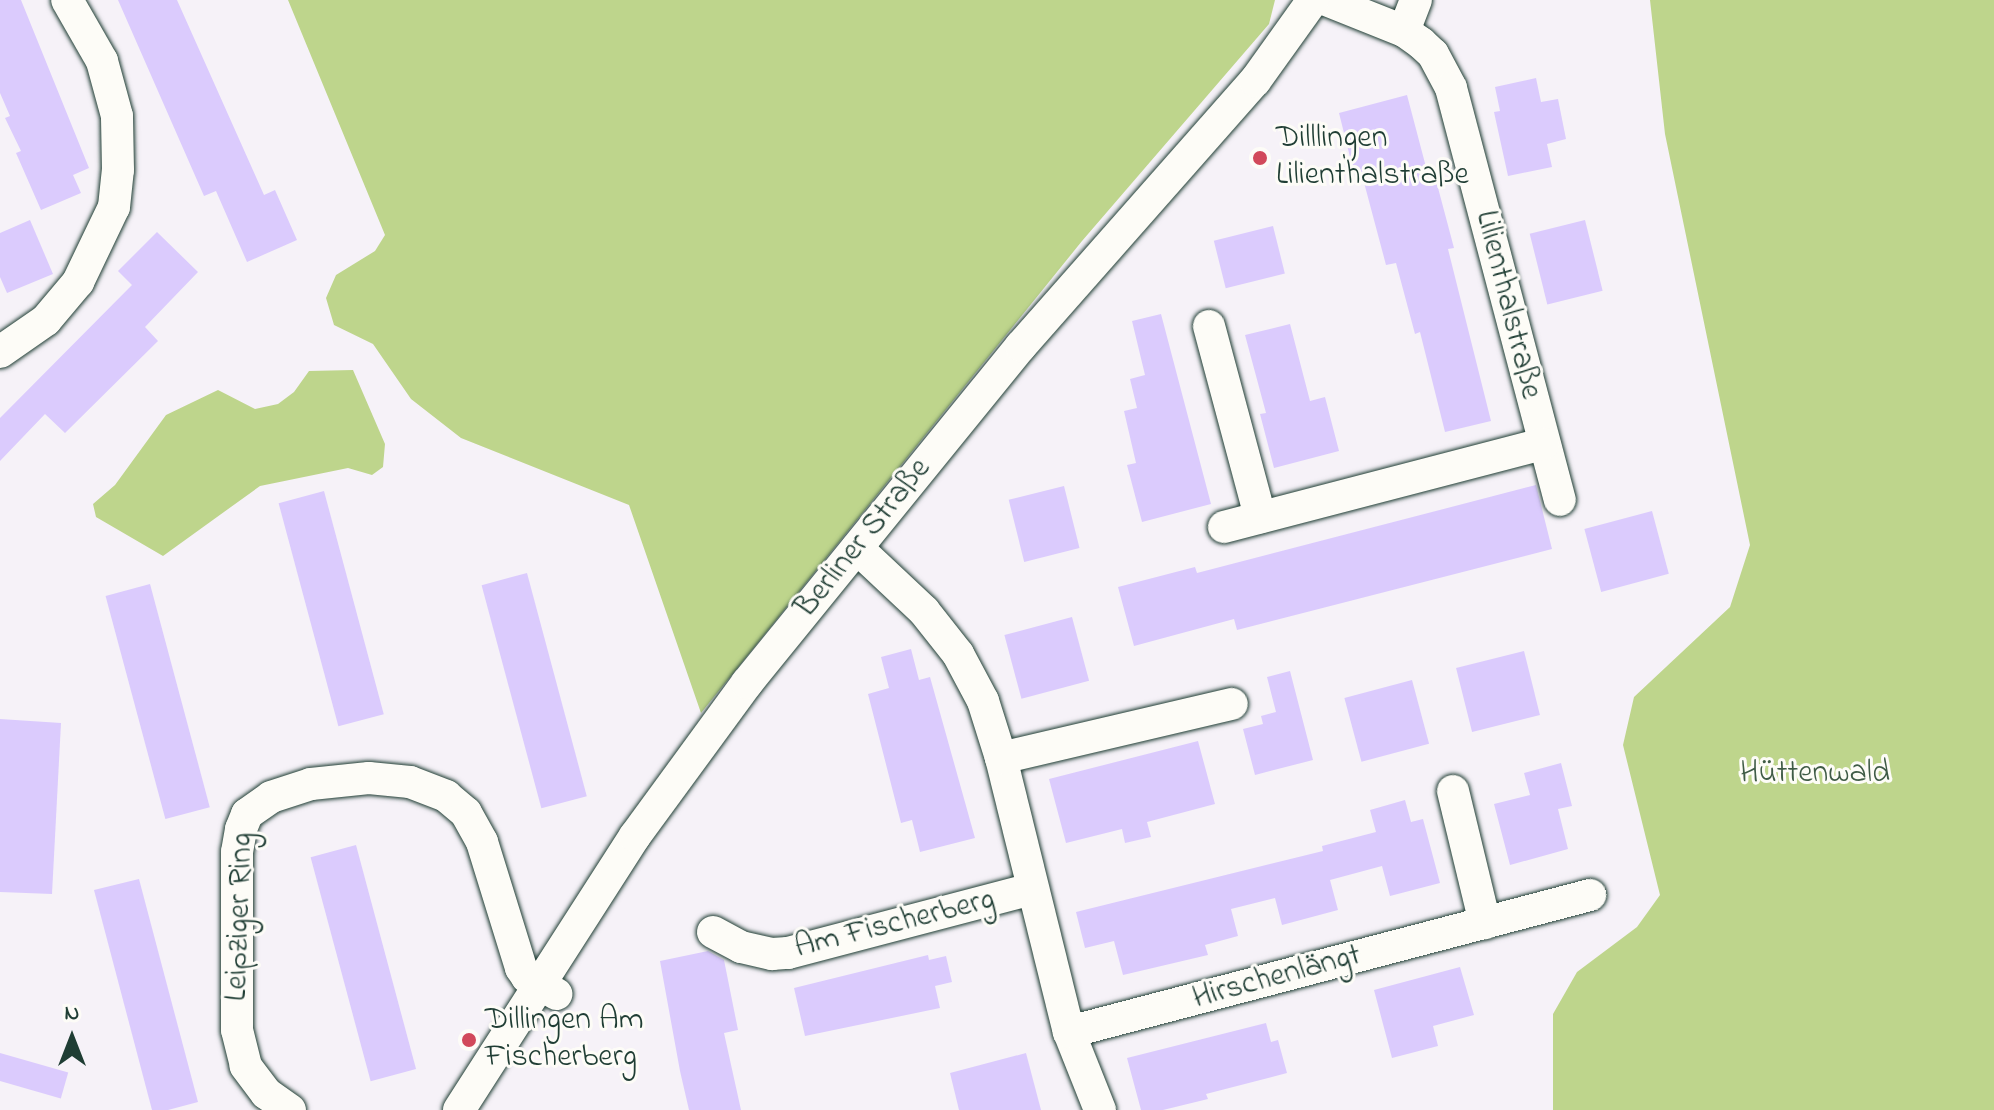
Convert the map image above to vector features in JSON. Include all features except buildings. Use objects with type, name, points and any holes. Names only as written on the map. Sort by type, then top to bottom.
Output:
[{"type":"street","points":[[0,352],[46,320],[78,282],[114,207],[118,170],[117,116],[102,61],[67,0]]},
{"type":"street","points":[[1404,31],[1416,0]]},
{"type":"street","name":"Lilienthalstraße","points":[[1327,1],[1404,31],[1433,54],[1451,88],[1560,500]]},
{"type":"street","name":"Berliner Straße","points":[[483,1110],[547,990],[691,757],[864,554],[1271,94],[1327,1]]},
{"type":"street","points":[[1209,326],[1260,517]]},
{"type":"street","name":"Lilienthalstraße","points":[[1224,527],[1543,444]]},
{"type":"street","name":"Am Fischerberg","points":[[864,554],[924,611],[958,654],[983,701],[1001,758],[1069,1032],[1100,1110]]},
{"type":"street","points":[[1001,758],[1232,704]]},
{"type":"street","name":"Leipziger Ring","points":[[290,1110],[266,1093],[246,1066],[237,1030],[237,852],[247,814],[271,797],[311,784],[369,778],[410,782],[446,796],[466,813],[482,842],[521,968],[547,990]]},
{"type":"street","points":[[1453,791],[1485,923]]},
{"type":"street","name":"Am Fischerberg","points":[[713,932],[741,947],[772,954],[788,953],[1032,889]]},
{"type":"street","name":"Hirschenlängt","points":[[1069,1032],[1590,895]]},
{"type":"street","name":"Berliner Straße","points":[[459,1110],[547,990]]},
{"type":"green space","points":[[288,0],[1275,0],[1269,24],[1082,241],[701,713],[629,505],[461,438],[411,399],[373,344],[334,325],[326,298],[336,275],[375,251],[385,235]]},
{"type":"green space","name":"Hüttenwald","points":[[1650,0],[1994,0],[1994,1110],[1553,1110],[1553,1014],[1577,972],[1637,927],[1660,895],[1623,745],[1634,697],[1730,607],[1750,545],[1665,134]]},
{"type":"green space","points":[[353,370],[385,444],[383,467],[372,475],[348,468],[260,486],[163,556],[96,517],[93,504],[115,485],[166,415],[218,390],[255,409],[278,404],[294,392],[309,371]]},
{"type":"place","name":"Dilllingen Lilienthalstraße","points":[[1260,158]]},
{"type":"place","name":"Dillingen Am Fischerberg","points":[[469,1040]]}]
